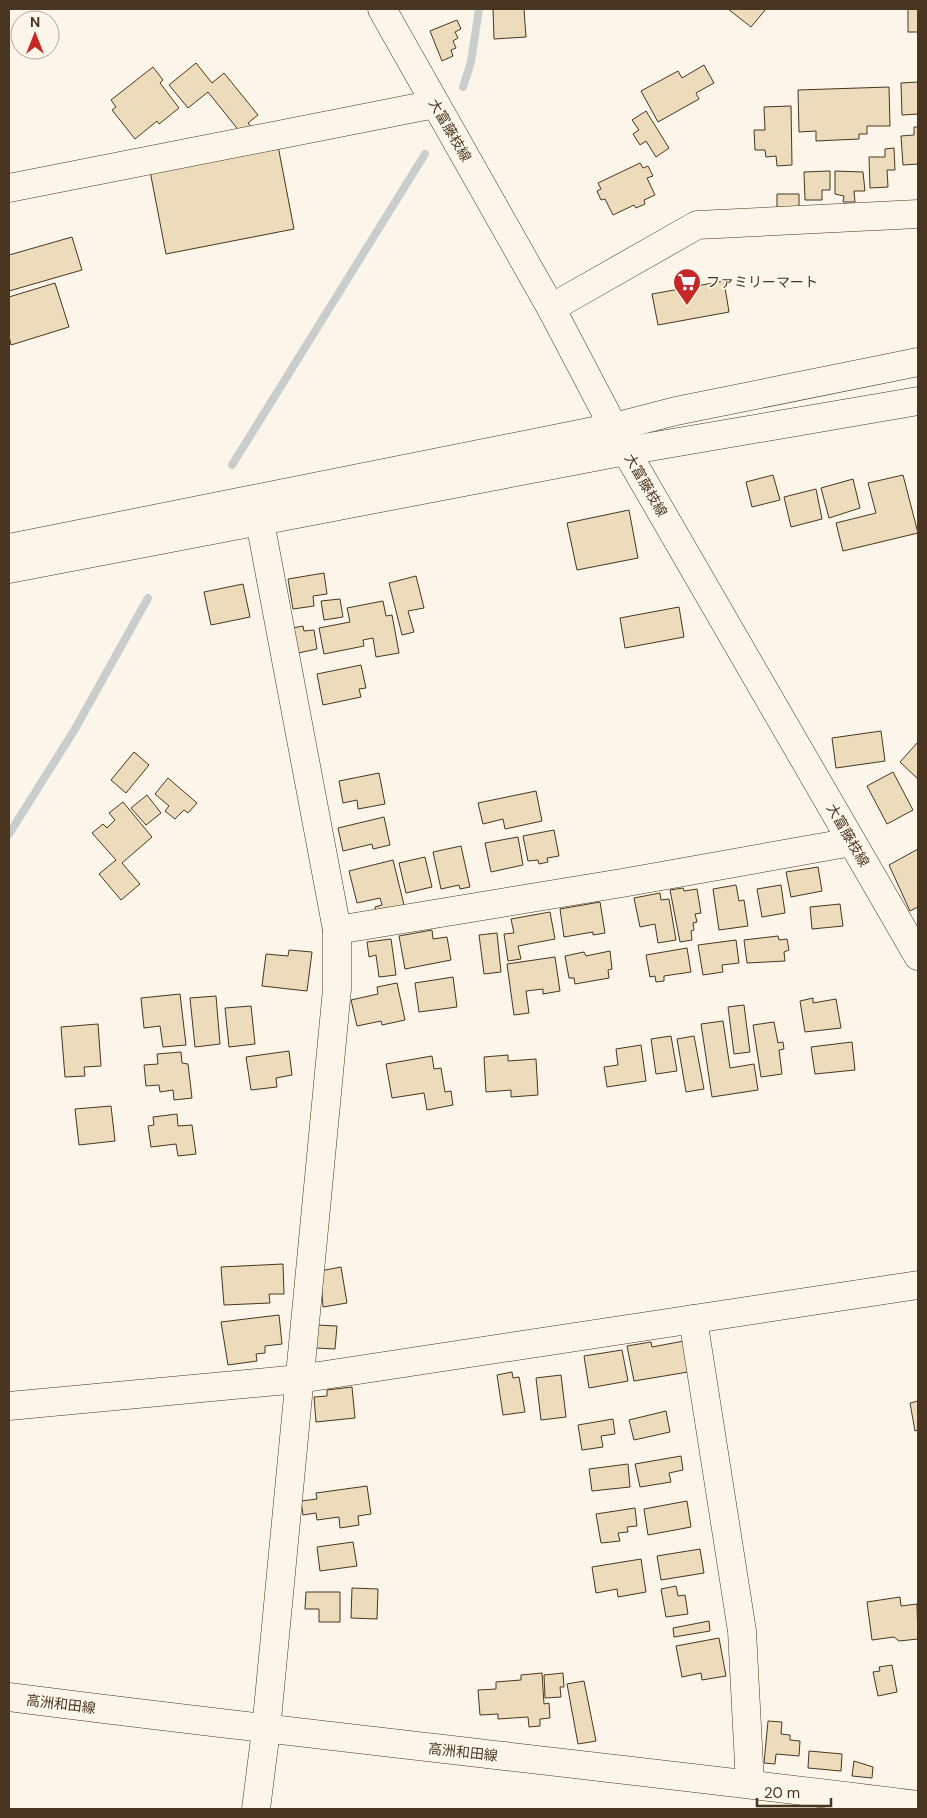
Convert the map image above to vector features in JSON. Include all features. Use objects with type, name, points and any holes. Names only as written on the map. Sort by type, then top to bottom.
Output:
[{"type":"street","name":"大富藤枝線","points":[[382,9],[551,308],[626,451],[918,956]]},
{"type":"street","points":[[9,188],[435,104]]},
{"type":"street","points":[[551,308],[697,225],[918,214]]},
{"type":"street","points":[[9,548],[614,427],[676,411],[918,362]]},
{"type":"street","points":[[9,570],[626,451],[918,401]]},
{"type":"street","points":[[256,1809],[266,1730],[298,1379],[337,990],[337,930],[260,522]]},
{"type":"street","points":[[337,930],[622,883],[852,842]]},
{"type":"street","points":[[9,1406],[298,1379],[918,1285]]},
{"type":"street","points":[[693,1319],[742,1631],[750,1784]]},
{"type":"street","name":"高洲和田線","points":[[9,1697],[266,1730],[750,1784],[918,1805]]},
{"type":"building","points":[[493,9],[524,9],[526,37],[494,39]]},
{"type":"building","points":[[728,9],[766,9],[751,27]]},
{"type":"building","points":[[908,9],[918,9],[918,32],[908,32]]},
{"type":"building","points":[[457,20],[461,29],[455,32],[458,38],[453,41],[456,48],[451,50],[453,56],[442,61],[430,31]]},
{"type":"building","points":[[196,63],[212,83],[224,73],[258,115],[248,123],[253,129],[244,137],[208,92],[188,108],[169,85]]},
{"type":"building","points":[[704,65],[714,83],[696,93],[699,99],[658,122],[641,91],[678,71],[682,78]]},
{"type":"building","points":[[153,67],[163,80],[160,83],[179,108],[159,124],[157,121],[135,139],[112,110],[116,107],[111,100]]},
{"type":"building","points":[[918,82],[918,114],[902,115],[901,83]]},
{"type":"building","points":[[889,87],[890,126],[867,126],[867,134],[859,134],[859,139],[816,141],[816,131],[799,132],[798,90]]},
{"type":"building","points":[[791,106],[792,165],[777,166],[776,156],[766,157],[765,150],[755,150],[754,130],[765,130],[764,107]]},
{"type":"building","points":[[646,111],[669,148],[656,157],[646,141],[640,145],[633,134],[639,130],[632,120]]},
{"type":"building","points":[[914,127],[918,127],[918,164],[903,165],[901,136],[914,135]]},
{"type":"building","points":[[278,146],[294,229],[166,254],[150,171]]},
{"type":"building","points":[[894,148],[895,170],[887,170],[888,187],[870,188],[869,157],[885,157],[885,149]]},
{"type":"building","points":[[640,163],[643,168],[648,166],[653,176],[647,178],[655,195],[644,200],[645,204],[636,208],[634,205],[613,215],[605,199],[601,200],[597,191],[601,189],[598,183]]},
{"type":"building","points":[[830,171],[830,190],[822,190],[822,200],[805,200],[804,172]]},
{"type":"building","points":[[835,171],[863,172],[865,191],[854,191],[855,202],[843,202],[844,196],[835,194]]},
{"type":"building","points":[[777,194],[799,194],[799,212],[777,213]]},
{"type":"building","points":[[72,237],[82,270],[9,291],[9,255]]},
{"type":"building","points":[[724,281],[729,312],[658,325],[652,294]]},
{"type":"building","points":[[55,283],[69,327],[11,345],[9,336],[9,297]]},
{"type":"building","points":[[773,475],[780,500],[752,507],[746,482]]},
{"type":"building","points":[[903,475],[918,533],[843,551],[836,523],[876,513],[868,483]]},
{"type":"building","points":[[853,479],[860,508],[829,518],[821,488]]},
{"type":"building","points":[[816,489],[822,519],[791,527],[784,497]]},
{"type":"building","points":[[629,510],[638,558],[577,570],[567,523]]},
{"type":"building","points":[[324,573],[327,594],[313,596],[314,606],[293,609],[288,579]]},
{"type":"building","points":[[416,576],[424,608],[408,611],[414,632],[402,635],[389,583]]},
{"type":"building","points":[[243,584],[250,617],[211,625],[204,592]]},
{"type":"building","points":[[340,599],[343,617],[324,620],[321,601]]},
{"type":"building","points":[[383,601],[386,616],[392,615],[399,653],[376,657],[373,638],[363,640],[364,646],[324,654],[319,628],[350,622],[347,608]]},
{"type":"building","points":[[679,607],[684,637],[625,648],[620,618]]},
{"type":"building","points":[[303,626],[304,631],[314,630],[317,649],[298,653],[293,628]]},
{"type":"building","points":[[361,665],[366,688],[359,689],[361,697],[323,705],[317,674]]},
{"type":"building","points":[[881,731],[885,761],[836,768],[832,738]]},
{"type":"building","points":[[918,742],[918,779],[900,762]]},
{"type":"building","points":[[134,752],[149,765],[126,793],[111,780]]},
{"type":"building","points":[[893,772],[913,810],[887,824],[867,786]]},
{"type":"building","points":[[379,773],[385,804],[358,809],[357,800],[343,803],[339,781]]},
{"type":"building","points":[[168,778],[197,803],[188,813],[184,810],[175,819],[165,811],[169,806],[155,794]]},
{"type":"building","points":[[536,791],[542,821],[505,829],[503,819],[483,824],[478,803]]},
{"type":"building","points":[[147,795],[161,813],[146,825],[131,808]]},
{"type":"building","points":[[123,802],[152,837],[122,863],[140,884],[121,900],[99,874],[116,860],[92,833],[103,824],[107,828],[115,820],[109,813]]},
{"type":"building","points":[[384,817],[390,845],[373,849],[372,844],[343,851],[338,828]]},
{"type":"building","points":[[554,830],[559,856],[547,858],[548,862],[539,864],[538,860],[528,861],[523,836]]},
{"type":"building","points":[[518,837],[523,865],[491,872],[485,843]]},
{"type":"building","points":[[461,846],[470,887],[460,889],[459,885],[441,889],[433,852]]},
{"type":"building","points":[[918,849],[918,907],[910,911],[889,865]]},
{"type":"building","points":[[425,857],[432,887],[406,893],[399,863]]},
{"type":"building","points":[[393,860],[405,909],[377,916],[375,907],[382,905],[380,898],[357,903],[349,871]]},
{"type":"building","points":[[818,867],[822,891],[791,897],[786,872]]},
{"type":"building","points":[[736,885],[739,901],[744,900],[748,926],[719,930],[713,889]]},
{"type":"building","points":[[781,885],[785,913],[762,917],[757,889]]},
{"type":"building","points":[[683,888],[684,891],[697,889],[701,913],[695,914],[697,922],[693,923],[694,930],[691,931],[692,940],[680,942],[670,890]]},
{"type":"building","points":[[660,893],[661,900],[669,899],[676,940],[658,943],[655,924],[640,927],[634,898]]},
{"type":"building","points":[[600,902],[605,933],[593,935],[593,932],[564,937],[560,909]]},
{"type":"building","points":[[840,904],[843,926],[812,929],[810,907]]},
{"type":"building","points":[[550,912],[555,939],[518,946],[521,959],[508,961],[504,934],[514,933],[511,919]]},
{"type":"building","points":[[432,930],[433,939],[447,937],[451,960],[405,969],[399,936]]},
{"type":"building","points":[[497,933],[501,972],[484,974],[479,935]]},
{"type":"building","points":[[778,936],[779,940],[787,939],[789,950],[784,952],[785,961],[747,963],[744,940]]},
{"type":"building","points":[[391,939],[396,975],[379,977],[376,955],[369,957],[367,942]]},
{"type":"building","points":[[736,940],[739,963],[722,965],[723,972],[703,975],[698,945]]},
{"type":"building","points":[[687,948],[691,972],[664,976],[664,981],[656,982],[655,976],[650,977],[646,955]]},
{"type":"building","points":[[289,950],[312,952],[307,991],[262,986],[266,954],[288,956]]},
{"type":"building","points":[[610,951],[612,969],[608,970],[609,978],[575,984],[574,978],[569,978],[565,956],[584,952],[586,956]]},
{"type":"building","points":[[555,957],[560,991],[543,994],[543,989],[526,991],[529,1013],[514,1015],[507,964]]},
{"type":"building","points":[[453,977],[457,1007],[419,1012],[415,983]]},
{"type":"building","points":[[397,983],[405,1020],[382,1025],[381,1021],[357,1026],[351,1000],[378,994],[377,987]]},
{"type":"building","points":[[180,994],[186,1045],[163,1047],[160,1026],[144,1028],[141,998]]},
{"type":"building","points":[[216,996],[220,1044],[195,1047],[190,998]]},
{"type":"building","points":[[813,998],[813,1003],[836,999],[841,1028],[805,1032],[800,1001]]},
{"type":"building","points":[[744,1005],[750,1052],[734,1054],[728,1007]]},
{"type":"building","points":[[251,1006],[255,1044],[229,1047],[225,1008]]},
{"type":"building","points":[[723,1021],[730,1068],[754,1064],[758,1090],[712,1097],[701,1024]]},
{"type":"building","points":[[774,1022],[778,1043],[783,1042],[784,1049],[779,1050],[782,1074],[761,1077],[753,1025]]},
{"type":"building","points":[[98,1024],[101,1066],[84,1067],[85,1076],[65,1077],[61,1027]]},
{"type":"building","points":[[671,1036],[677,1071],[656,1074],[651,1039]]},
{"type":"building","points":[[694,1036],[704,1089],[686,1092],[677,1039]]},
{"type":"building","points":[[852,1042],[855,1070],[815,1074],[811,1047]]},
{"type":"building","points":[[641,1045],[646,1081],[607,1087],[604,1067],[618,1065],[616,1049]]},
{"type":"building","points":[[289,1051],[292,1075],[276,1078],[277,1087],[251,1090],[246,1057]]},
{"type":"building","points":[[181,1052],[182,1063],[188,1064],[192,1098],[174,1100],[173,1090],[160,1092],[159,1085],[146,1086],[144,1065],[158,1064],[157,1054]]},
{"type":"building","points":[[508,1055],[508,1061],[536,1059],[538,1095],[511,1097],[511,1090],[486,1092],[484,1057]]},
{"type":"building","points":[[432,1056],[434,1069],[441,1068],[445,1092],[451,1091],[453,1105],[427,1110],[424,1093],[392,1098],[386,1064]]},
{"type":"building","points":[[111,1106],[115,1141],[79,1145],[75,1109]]},
{"type":"building","points":[[177,1114],[178,1126],[192,1125],[196,1154],[178,1156],[176,1144],[151,1147],[148,1126],[154,1125],[153,1117]]},
{"type":"building","points":[[283,1264],[284,1294],[269,1294],[270,1303],[224,1305],[221,1267]]},
{"type":"building","points":[[341,1267],[347,1303],[323,1307],[320,1271]]},
{"type":"building","points":[[279,1315],[282,1344],[265,1346],[265,1353],[256,1354],[257,1361],[228,1365],[221,1322]]},
{"type":"building","points":[[316,1325],[337,1326],[335,1349],[315,1348]]},
{"type":"building","points":[[689,1340],[694,1371],[634,1381],[627,1346],[651,1342],[652,1347]]},
{"type":"building","points":[[622,1350],[628,1381],[589,1388],[584,1356]]},
{"type":"building","points":[[512,1372],[513,1378],[519,1377],[525,1412],[503,1415],[497,1375]]},
{"type":"building","points":[[561,1375],[566,1417],[541,1420],[536,1378]]},
{"type":"building","points":[[352,1387],[355,1418],[316,1422],[314,1397],[327,1396],[327,1390]]},
{"type":"building","points":[[918,1401],[918,1430],[915,1431],[910,1403]]},
{"type":"building","points":[[666,1411],[670,1432],[634,1440],[629,1420]]},
{"type":"building","points":[[613,1419],[615,1434],[601,1436],[603,1447],[582,1450],[578,1425]]},
{"type":"building","points":[[681,1456],[683,1470],[669,1473],[671,1482],[640,1487],[635,1464]]},
{"type":"building","points":[[628,1464],[630,1487],[592,1491],[589,1469]]},
{"type":"building","points":[[367,1486],[371,1514],[358,1516],[359,1525],[340,1528],[339,1517],[317,1520],[316,1513],[303,1515],[301,1501],[317,1499],[316,1493]]},
{"type":"building","points":[[687,1501],[691,1527],[648,1535],[644,1509]]},
{"type":"building","points":[[635,1508],[637,1526],[627,1527],[628,1532],[618,1533],[620,1541],[601,1543],[596,1514]]},
{"type":"building","points":[[353,1542],[357,1566],[320,1571],[317,1547]]},
{"type":"building","points":[[700,1549],[704,1573],[661,1580],[657,1556]]},
{"type":"building","points":[[641,1559],[646,1592],[618,1597],[617,1589],[596,1593],[592,1567]]},
{"type":"building","points":[[676,1586],[678,1596],[685,1595],[688,1614],[666,1617],[661,1589]]},
{"type":"building","points":[[352,1588],[378,1589],[377,1619],[351,1618]]},
{"type":"building","points":[[306,1592],[340,1592],[340,1622],[319,1622],[319,1609],[305,1609]]},
{"type":"building","points":[[900,1597],[901,1606],[917,1604],[918,1639],[899,1641],[894,1637],[872,1640],[867,1602]]},
{"type":"building","points":[[709,1621],[710,1631],[674,1637],[673,1628]]},
{"type":"building","points":[[719,1638],[726,1676],[702,1680],[701,1673],[682,1677],[676,1646]]},
{"type":"building","points":[[892,1665],[897,1692],[878,1696],[873,1672],[880,1671],[879,1667]]},
{"type":"building","points":[[542,1673],[544,1704],[549,1703],[550,1718],[540,1719],[540,1726],[529,1727],[528,1717],[498,1719],[498,1714],[480,1715],[478,1690],[496,1689],[496,1682],[521,1680],[521,1675]]},
{"type":"building","points":[[563,1673],[564,1687],[560,1687],[561,1697],[545,1698],[544,1675]]},
{"type":"building","points":[[584,1681],[596,1741],[578,1744],[567,1684]]},
{"type":"building","points":[[768,1721],[782,1722],[781,1734],[790,1735],[790,1740],[800,1741],[799,1756],[776,1754],[775,1764],[764,1763]]},
{"type":"building","points":[[809,1751],[842,1754],[841,1771],[808,1768]]},
{"type":"building","points":[[854,1761],[873,1767],[872,1778],[852,1776]]},
{"type":"waterway","points":[[463,87],[471,62],[479,9]]},
{"type":"waterway","points":[[232,465],[425,154]]},
{"type":"waterway","points":[[9,834],[75,729],[148,598]]},
{"type":"place","name":"ファミリーマート","points":[[687,306]]}]
